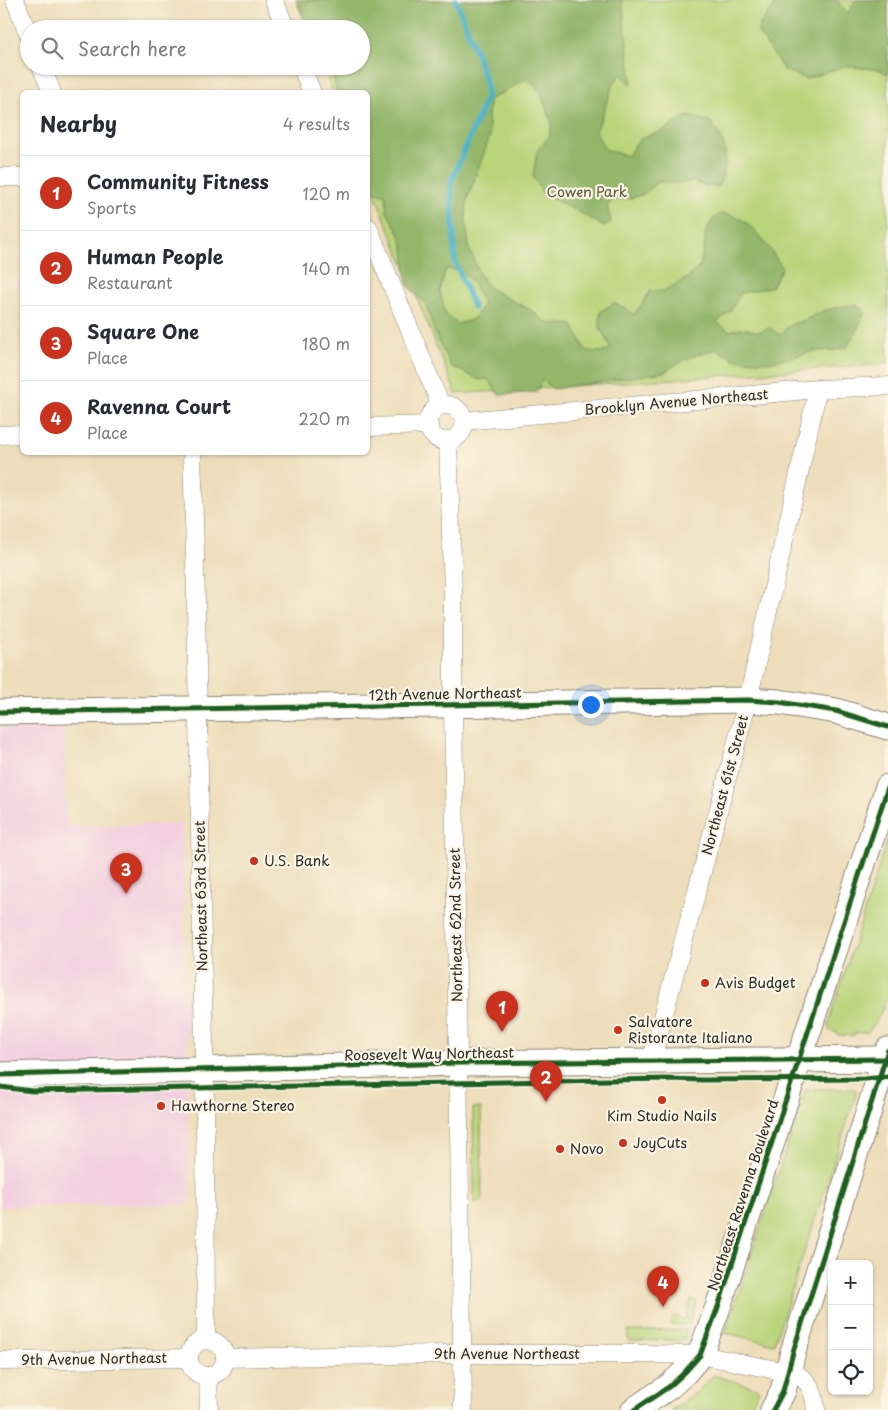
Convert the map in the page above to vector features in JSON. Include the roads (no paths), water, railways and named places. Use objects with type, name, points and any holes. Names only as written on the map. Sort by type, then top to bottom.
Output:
[{"type":"main road","name":"12th Avenue Northeast","points":[[0,712],[748,700],[779,702],[836,711],[888,727]]},
{"type":"main road","name":"Northeast Ravenna Boulevard","points":[[634,1410],[670,1386],[700,1355],[718,1307],[888,787]]},
{"type":"main road","name":"Roosevelt Way Northeast","points":[[0,1075],[458,1063],[798,1060],[887,1056]]},
{"type":"main road","points":[[773,1410],[783,1391],[787,1372],[887,1056]]},
{"type":"street","points":[[15,0],[23,20]]},
{"type":"street","points":[[274,0],[282,20]]},
{"type":"street","points":[[45,75],[51,90]]},
{"type":"street","points":[[305,75],[311,90]]},
{"type":"street","points":[[0,177],[20,177]]},
{"type":"street","points":[[370,232],[441,406]]},
{"type":"street","name":"Brooklyn Avenue Northeast","points":[[464,421],[818,389],[888,386]]},
{"type":"street","name":"Northeast 61st Street","points":[[651,1062],[748,700],[818,389]]},
{"type":"street","points":[[441,406],[456,408],[464,421],[461,433],[457,437],[448,440],[440,440],[435,437],[429,425],[430,416],[433,411],[441,406]]},
{"type":"street","points":[[370,427],[429,425]]},
{"type":"street","points":[[0,435],[20,434]]},
{"type":"street","name":"Northeast 62nd Street","points":[[448,440],[453,583],[463,1410]]},
{"type":"street","name":"Northeast 63rd Street","points":[[192,455],[204,1070],[206,1339]]},
{"type":"street","points":[[206,1339],[212,1340],[221,1346],[225,1358],[221,1370],[216,1374],[208,1376],[198,1374],[193,1370],[189,1358],[189,1353],[195,1344],[200,1340],[206,1339]]},
{"type":"street","name":"9th Avenue Northeast","points":[[225,1358],[463,1354],[700,1355],[787,1372],[802,1377],[811,1388],[816,1403],[816,1410]]},
{"type":"street","name":"9th Avenue Northeast","points":[[0,1361],[189,1358]]},
{"type":"street","points":[[208,1376],[208,1410]]},
{"type":"waterway","points":[[456,0],[479,61],[485,80],[487,96],[451,182],[455,262],[474,308]]},
{"type":"place","name":"U.S. Bank","points":[[254,861]]},
{"type":"place","name":"Square One","points":[[126,894]]},
{"type":"place","name":"Avis Budget","points":[[705,983]]},
{"type":"place","name":"Salvatore Ristorante Italiano","points":[[618,1030]]},
{"type":"place","name":"Community Fitness","points":[[502,1032]]},
{"type":"place","name":"Kim Studio Nails","points":[[662,1100]]},
{"type":"place","name":"Human People","points":[[546,1102]]},
{"type":"place","name":"Hawthorne Stereo","points":[[161,1106]]},
{"type":"place","name":"JoyCuts","points":[[623,1143]]},
{"type":"place","name":"Novo","points":[[560,1149]]},
{"type":"place","name":"Ravenna Court","points":[[663,1307]]},
{"type":"park label","name":"Cowen Park","points":[[587,192]]}]
